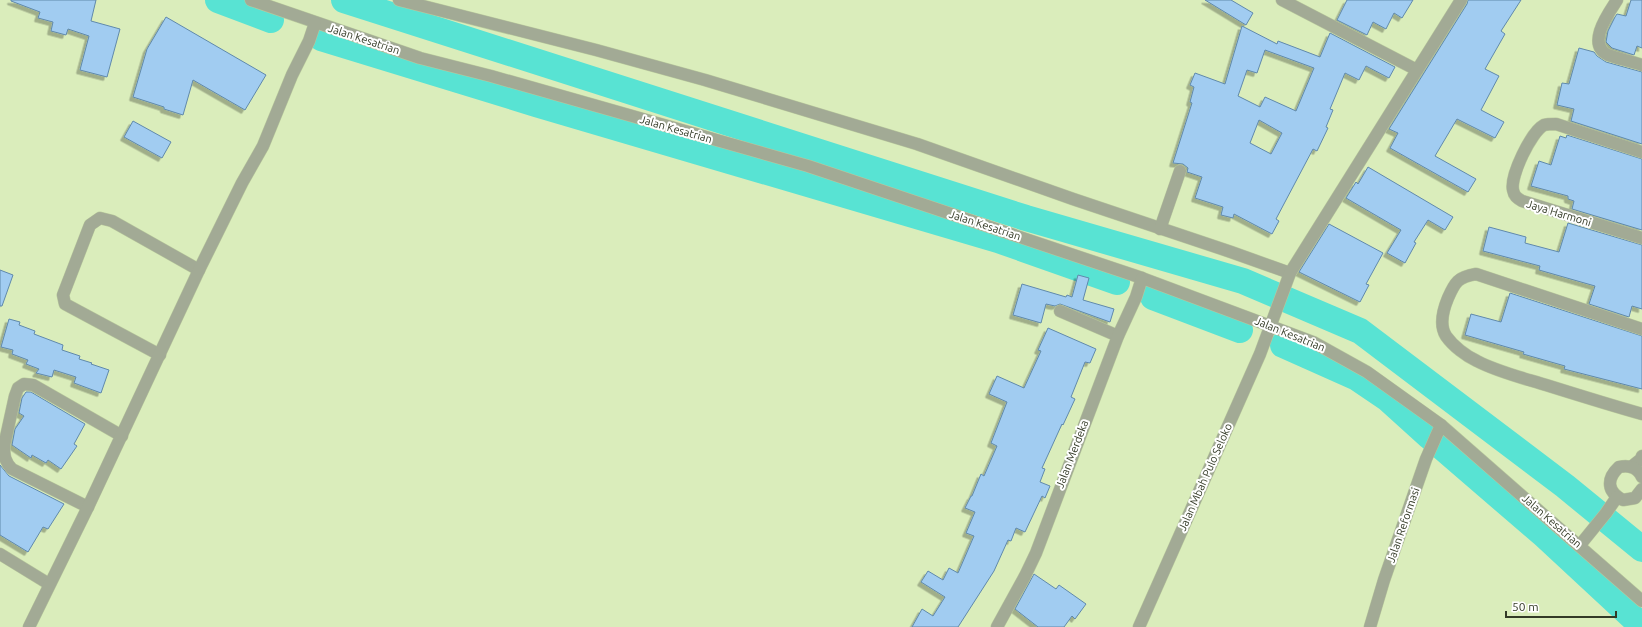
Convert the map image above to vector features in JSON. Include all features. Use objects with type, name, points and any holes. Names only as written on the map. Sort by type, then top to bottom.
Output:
[{"type":"street","name":"Jalan Kesatrian","points":[[250,0],[312,32],[499,78],[808,166],[1139,287],[1270,325],[1313,342],[1367,372],[1439,430],[1583,541],[1642,601]]},
{"type":"street","points":[[399,0],[589,48],[705,80],[917,144],[1161,226],[1231,252],[1288,279]]},
{"type":"street","points":[[1282,0],[1417,70]]},
{"type":"street","name":"Jalan Mbah Pulo Seloko","points":[[1139,627],[1260,354],[1288,279],[1460,0]]},
{"type":"street","points":[[1617,0],[1600,32],[1598,41],[1601,49],[1608,55],[1642,65]]},
{"type":"street","points":[[28,627],[88,507],[199,270],[242,183],[263,146],[292,75],[312,32]]},
{"type":"street","name":"Jaya Harmoni","points":[[1642,152],[1556,124],[1544,125],[1536,132],[1524,153],[1514,179],[1512,189],[1515,196],[1522,201],[1642,238]]},
{"type":"street","points":[[1161,226],[1180,171]]},
{"type":"street","points":[[160,355],[66,304],[63,295],[90,225],[100,218],[112,221],[199,270]]},
{"type":"street","points":[[1642,329],[1476,274],[1463,276],[1455,284],[1442,318],[1443,329],[1446,336],[1456,347],[1476,361],[1517,376],[1642,414]]},
{"type":"street","name":"Jalan Merdeka","points":[[997,627],[1036,553],[1118,336],[1139,287]]},
{"type":"street","points":[[1060,311],[1118,336]]},
{"type":"street","points":[[88,507],[12,469],[7,463],[4,455],[4,446],[16,391],[24,384],[33,385],[122,436]]},
{"type":"street","name":"Jalan Reformasi","points":[[1370,627],[1384,580],[1426,459],[1439,430]]},
{"type":"street","points":[[1631,467],[1641,459],[1642,456]]},
{"type":"street","points":[[1642,477],[1637,470],[1631,467],[1619,468],[1612,475],[1610,486],[1612,492],[1623,500],[1635,498],[1642,490]]},
{"type":"street","points":[[1583,541],[1617,497]]},
{"type":"street","points":[[0,554],[49,584]]},
{"type":"building","points":[[11,0],[96,0],[91,21],[120,29],[107,77],[80,70],[89,36],[68,29],[66,35],[51,31],[53,22],[38,18],[40,12]]},
{"type":"building","points":[[1205,0],[1231,0],[1253,13],[1246,25]]},
{"type":"building","points":[[1347,0],[1413,0],[1402,18],[1394,13],[1386,29],[1373,22],[1367,35],[1337,20]]},
{"type":"building","points":[[1468,0],[1521,0],[1501,31],[1505,34],[1485,69],[1499,76],[1481,110],[1504,122],[1495,138],[1457,119],[1435,156],[1476,179],[1468,192],[1390,148],[1398,133],[1389,129],[1467,4]]},
{"type":"building","points":[[1631,0],[1642,0],[1642,48],[1637,46],[1634,55],[1612,48],[1606,42],[1608,31],[1615,17],[1617,14],[1626,16]]},
{"type":"building","points":[[166,17],[266,75],[245,110],[193,80],[183,115],[133,97],[147,49]]},
{"type":"building","points":[[1242,26],[1277,44],[1278,41],[1320,57],[1330,33],[1395,67],[1389,78],[1366,66],[1359,80],[1345,73],[1330,109],[1333,110],[1326,127],[1328,128],[1317,151],[1313,149],[1276,219],[1279,221],[1272,234],[1234,214],[1233,218],[1221,215],[1223,207],[1195,198],[1202,177],[1187,172],[1188,168],[1183,164],[1173,163],[1192,103],[1190,102],[1194,87],[1190,85],[1195,73],[1225,84]],"holes":[[[1265,50],[1314,68],[1296,111],[1265,97],[1260,107],[1238,96],[1247,70],[1257,73]],[[1259,120],[1282,133],[1271,154],[1250,143]]]},
{"type":"building","points":[[1579,48],[1594,52],[1606,62],[1642,72],[1642,144],[1571,121],[1574,109],[1557,105],[1562,83],[1569,84]]},
{"type":"building","points":[[133,121],[171,142],[162,158],[124,137]]},
{"type":"building","points":[[1567,135],[1642,159],[1642,230],[1572,209],[1574,201],[1568,199],[1568,196],[1531,186],[1539,161],[1551,165],[1560,136],[1566,138]]},
{"type":"building","points":[[1368,167],[1453,217],[1445,230],[1428,220],[1414,242],[1416,243],[1405,263],[1387,253],[1401,230],[1346,198],[1356,182],[1358,184]]},
{"type":"building","points":[[1568,223],[1642,245],[1642,309],[1632,306],[1629,317],[1589,304],[1595,286],[1539,270],[1540,266],[1483,251],[1489,227],[1526,237],[1525,243],[1559,252]]},
{"type":"building","points":[[1329,224],[1383,253],[1366,284],[1369,285],[1360,302],[1299,272]]},
{"type":"building","points":[[0,270],[13,275],[2,306],[0,306]]},
{"type":"building","points":[[1078,275],[1089,278],[1083,300],[1114,309],[1110,322],[1060,304],[1055,306],[1046,304],[1041,323],[1013,315],[1022,284],[1066,297],[1067,295],[1072,297]]},
{"type":"building","points":[[1510,293],[1642,336],[1642,389],[1564,369],[1565,366],[1523,354],[1524,352],[1465,335],[1471,314],[1501,322]]},
{"type":"building","points":[[9,319],[20,322],[19,325],[35,331],[34,334],[63,345],[62,350],[80,356],[79,359],[109,370],[101,393],[74,383],[76,377],[54,370],[52,377],[36,373],[39,369],[26,364],[28,360],[12,354],[13,350],[1,347]]},
{"type":"building","points":[[1048,328],[1096,349],[1090,363],[1085,362],[1071,397],[1075,399],[1042,468],[1045,469],[1040,482],[1050,486],[1045,498],[1042,496],[1025,532],[1016,528],[1011,541],[1008,540],[994,571],[958,627],[912,627],[922,609],[933,616],[945,597],[921,582],[928,571],[943,580],[949,568],[958,573],[974,536],[966,533],[975,512],[965,508],[972,496],[981,474],[984,476],[997,446],[991,443],[1007,402],[989,394],[997,376],[1024,388],[1041,351],[1038,350]]},
{"type":"building","points":[[26,392],[31,392],[85,424],[74,444],[77,446],[61,469],[48,460],[46,463],[32,455],[31,458],[12,445],[15,429],[24,416],[19,413],[22,398]]},
{"type":"building","points":[[0,465],[9,476],[64,504],[48,529],[43,527],[28,552],[0,535]]},
{"type":"building","points":[[1034,574],[1056,589],[1059,585],[1086,604],[1075,619],[1072,616],[1064,627],[1038,627],[1015,609]]},
{"type":"waterway","points":[[218,0],[271,20]]},
{"type":"waterway","points":[[344,0],[1026,218],[1243,281],[1360,331],[1565,486],[1642,549]]},
{"type":"waterway","points":[[321,38],[536,104],[998,240],[1117,282]]},
{"type":"waterway","points":[[1153,297],[1240,330]]},
{"type":"waterway","points":[[1283,345],[1357,378],[1388,399],[1545,536],[1642,626]]}]
